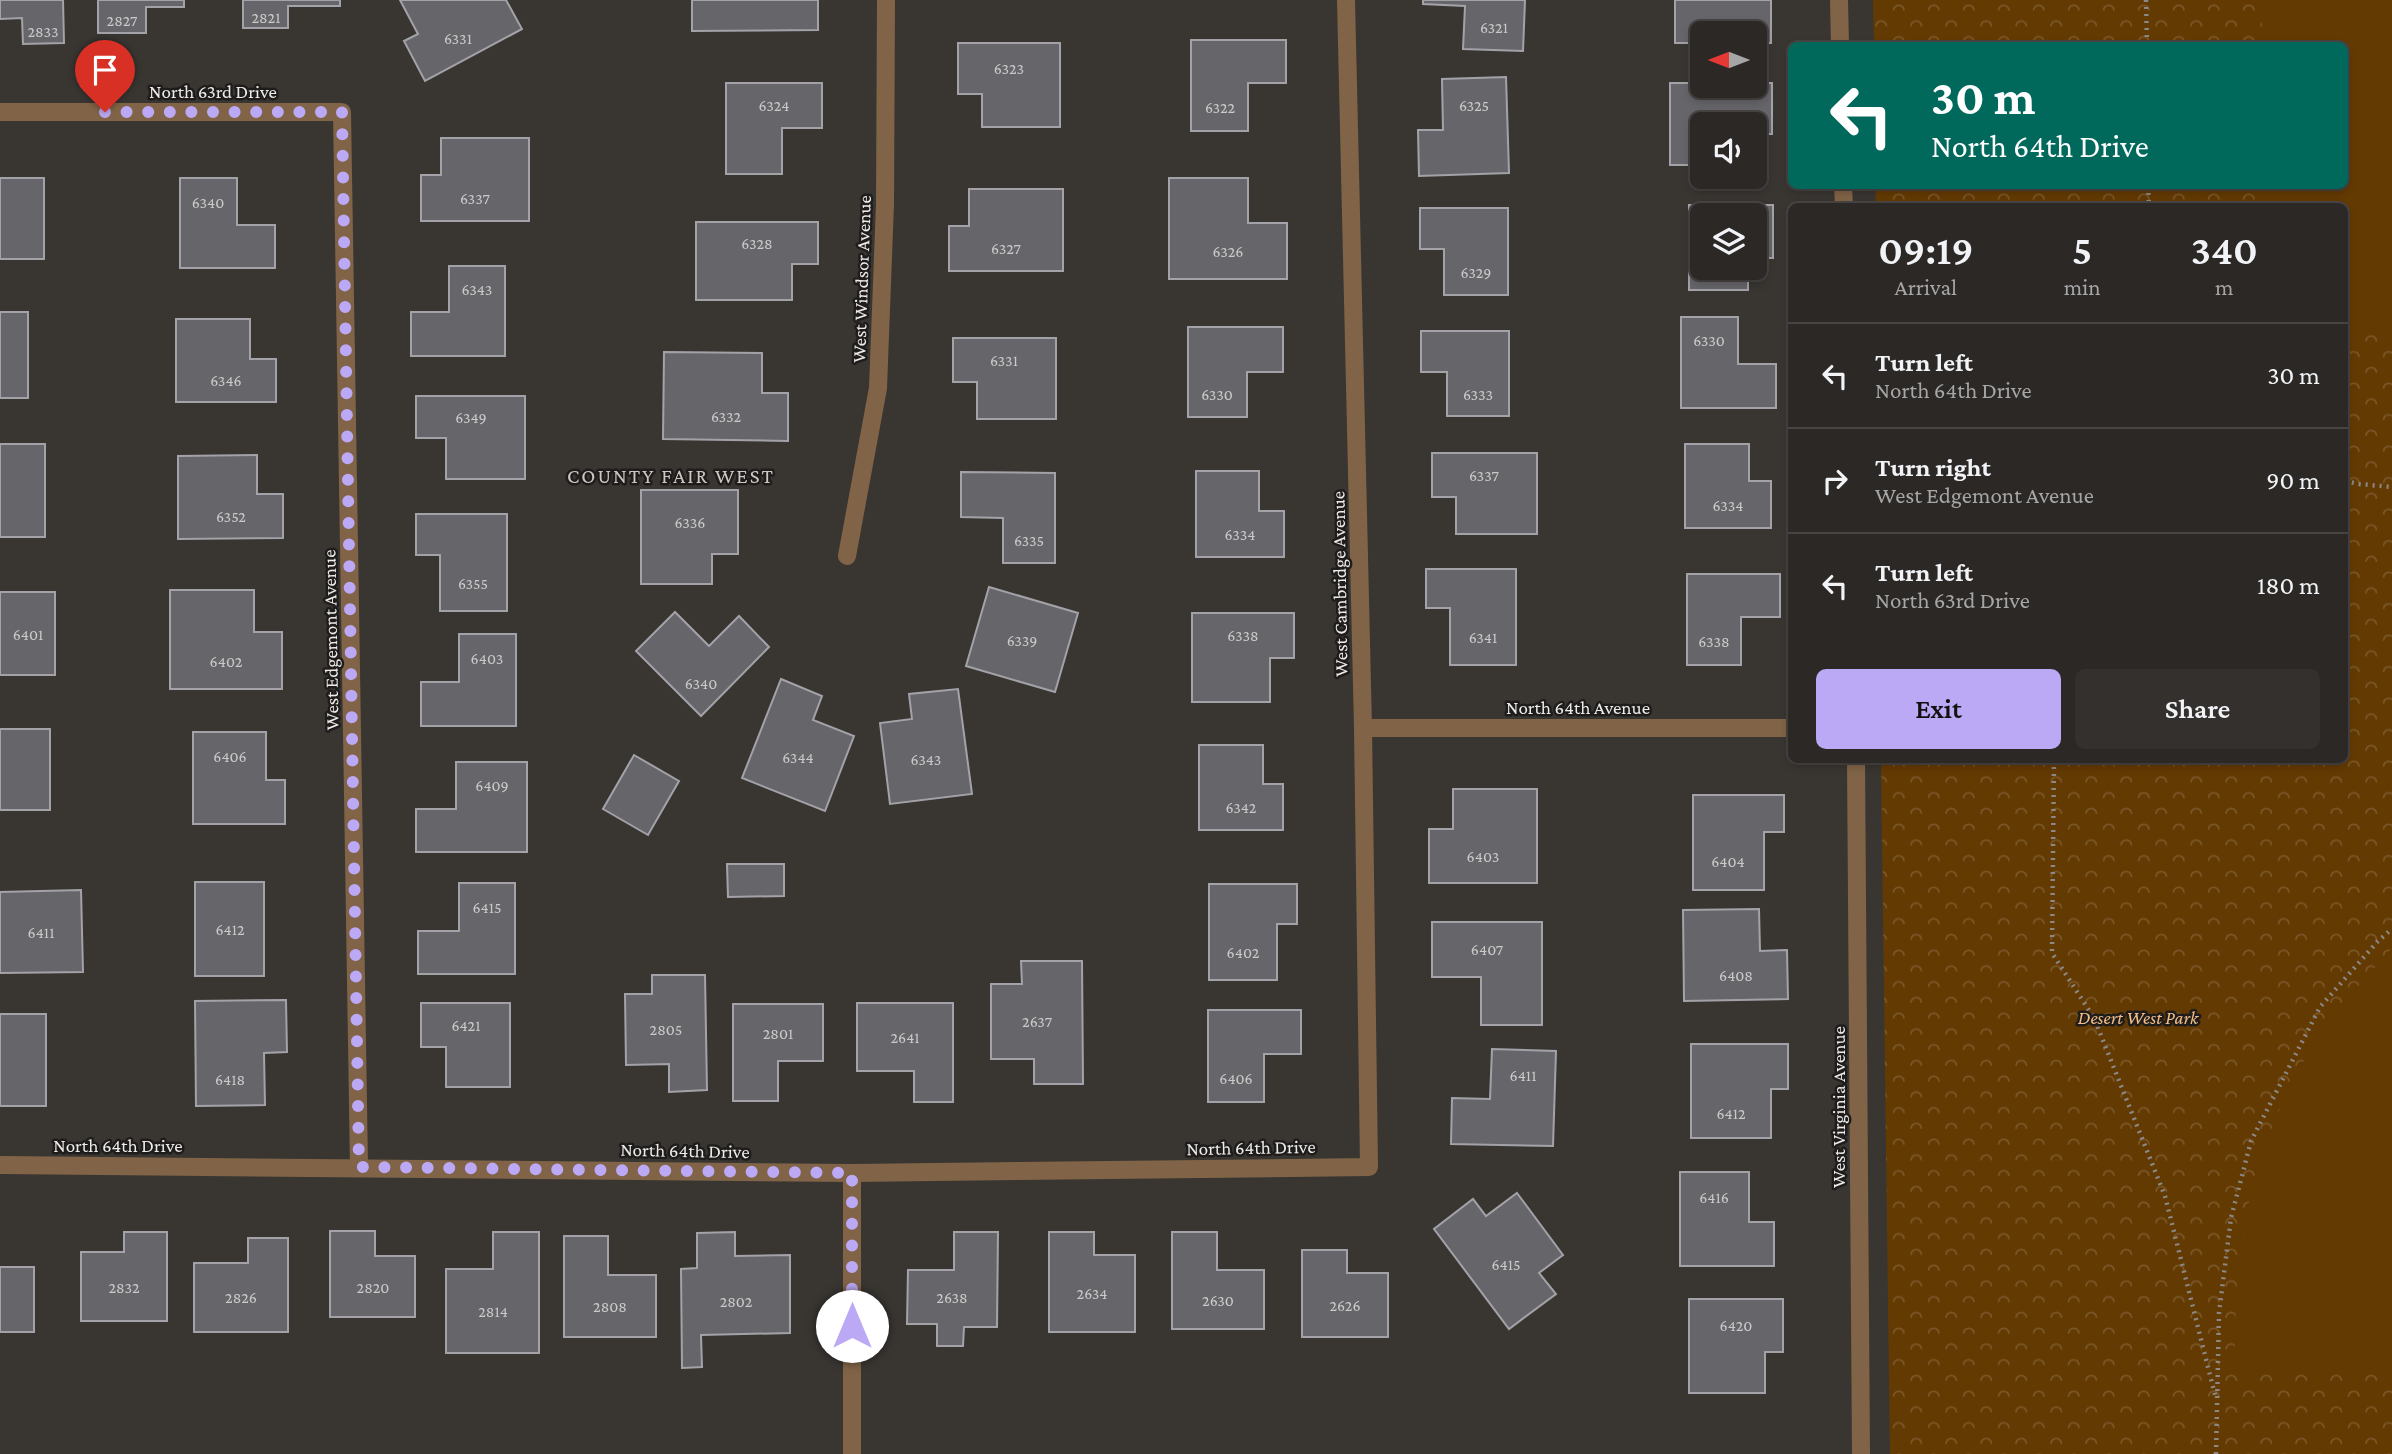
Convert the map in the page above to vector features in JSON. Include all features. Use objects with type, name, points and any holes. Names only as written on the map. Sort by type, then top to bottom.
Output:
[{"type":"street","name":"West Windsor Avenue","points":[[847,556],[878,388],[885,204],[886,0]]},
{"type":"street","name":"West Cambridge Avenue","points":[[1346,0],[1363,728],[1369,1167]]},
{"type":"street","points":[[1839,0],[1840,42]]},
{"type":"street","name":"North 63rd Drive","points":[[0,112],[342,112]]},
{"type":"street","name":"West Edgemont Avenue","points":[[342,112],[359,1167]]},
{"type":"street","name":"North 64th Avenue","points":[[1363,728],[1788,728]]},
{"type":"street","name":"West Virginia Avenue","points":[[1856,763],[1861,1454]]},
{"type":"street","name":"North 64th Drive","points":[[0,1165],[852,1173],[1369,1167]]},
{"type":"street","points":[[852,1173],[852,1454]]},
{"type":"path","points":[[2146,0],[2147,42]]},
{"type":"path","points":[[2348,482],[2392,486]]},
{"type":"path","points":[[2054,763],[2052,953],[2094,1018],[2165,1196],[2216,1399]]},
{"type":"path","points":[[2216,1454],[2219,1314],[2231,1218],[2251,1141],[2320,1007],[2378,941],[2392,929]]},
{"type":"green space","name":"Desert West Park","points":[[1873,0],[2392,0],[2392,1454],[1890,1454],[1881,763],[2348,763],[2348,203],[1876,203],[1875,189],[2348,189],[2348,42],[1874,42]]},
{"type":"green space","points":[[2262,0],[2392,0],[2392,330],[2348,330],[2348,203],[2263,203],[2263,189],[2348,189],[2348,42],[2262,42]]},
{"type":"green space","points":[[2392,948],[2392,1369],[2234,1372],[2237,1275],[2259,1161],[2291,1080],[2338,1009]]},
{"type":"building","points":[[0,0],[63,0],[64,43],[23,44],[22,18],[0,19]]},
{"type":"building","points":[[98,0],[184,0],[184,7],[146,7],[146,33],[98,33]]},
{"type":"building","points":[[243,0],[340,0],[340,6],[288,6],[288,28],[243,28]]},
{"type":"building","points":[[400,0],[506,0],[522,29],[425,81],[404,41],[418,34]]},
{"type":"building","points":[[692,0],[818,0],[818,30],[692,31]]},
{"type":"building","points":[[1423,0],[1525,0],[1523,51],[1463,49],[1465,6],[1423,4]]},
{"type":"building","points":[[1675,0],[1771,0],[1771,43],[1768,43],[1768,21],[1690,21],[1690,43],[1675,43]]},
{"type":"building","points":[[1191,40],[1286,40],[1286,83],[1248,83],[1248,131],[1191,131]]},
{"type":"building","points":[[958,43],[1060,43],[1060,127],[982,127],[982,94],[958,94]]},
{"type":"building","points":[[1506,77],[1509,173],[1419,176],[1418,130],[1443,130],[1442,79]]},
{"type":"building","points":[[726,83],[822,83],[822,128],[782,128],[782,174],[726,174]]},
{"type":"building","points":[[1670,83],[1690,83],[1690,98],[1768,98],[1768,83],[1772,83],[1772,134],[1767,134],[1767,112],[1690,112],[1690,165],[1670,165]]},
{"type":"building","points":[[441,138],[529,138],[529,221],[421,221],[421,175],[441,175]]},
{"type":"building","points":[[0,178],[44,178],[44,259],[0,259]]},
{"type":"building","points":[[180,178],[237,178],[237,225],[275,225],[275,268],[180,268]]},
{"type":"building","points":[[1169,178],[1248,178],[1248,223],[1287,223],[1287,279],[1169,279]]},
{"type":"building","points":[[969,189],[1063,189],[1063,271],[949,271],[949,226],[969,226]]},
{"type":"building","points":[[1690,205],[1690,280],[1748,280],[1748,290],[1689,290]]},
{"type":"building","points":[[1767,205],[1773,205],[1773,258],[1767,258]]},
{"type":"building","points":[[1420,208],[1508,208],[1508,295],[1444,295],[1444,249],[1420,249]]},
{"type":"building","points":[[696,222],[818,222],[818,264],[792,264],[792,300],[696,300]]},
{"type":"building","points":[[449,266],[505,266],[505,356],[411,356],[411,312],[449,312]]},
{"type":"building","points":[[0,312],[28,312],[28,398],[0,398]]},
{"type":"building","points":[[1681,317],[1738,317],[1738,364],[1776,364],[1776,408],[1681,408]]},
{"type":"building","points":[[176,319],[250,319],[250,359],[276,359],[276,402],[176,402]]},
{"type":"building","points":[[1188,327],[1283,327],[1283,372],[1247,372],[1247,417],[1188,417]]},
{"type":"building","points":[[1421,331],[1509,331],[1509,416],[1447,416],[1447,372],[1421,372]]},
{"type":"building","points":[[953,338],[1056,338],[1056,419],[977,419],[977,382],[953,382]]},
{"type":"building","points":[[664,352],[762,353],[762,393],[788,393],[788,441],[663,439]]},
{"type":"building","points":[[416,396],[525,396],[525,479],[446,479],[446,438],[416,438]]},
{"type":"building","points":[[0,444],[45,444],[45,537],[0,537]]},
{"type":"building","points":[[1685,444],[1749,444],[1749,481],[1771,481],[1771,528],[1685,528]]},
{"type":"building","points":[[1432,453],[1537,453],[1537,534],[1456,534],[1456,497],[1432,497]]},
{"type":"building","points":[[257,455],[257,494],[283,494],[283,538],[178,539],[178,456]]},
{"type":"building","points":[[1196,471],[1259,471],[1259,511],[1284,511],[1284,557],[1196,557]]},
{"type":"building","points":[[961,472],[1055,473],[1055,563],[1003,563],[1003,518],[961,517]]},
{"type":"building","points":[[641,490],[738,490],[738,554],[712,554],[712,584],[641,584]]},
{"type":"building","points":[[416,514],[507,514],[507,611],[440,611],[440,555],[416,555]]},
{"type":"building","points":[[1426,569],[1516,569],[1516,665],[1450,665],[1450,608],[1426,608]]},
{"type":"building","points":[[1687,574],[1780,574],[1780,617],[1741,617],[1741,665],[1687,665]]},
{"type":"building","points":[[989,587],[1078,613],[1055,692],[966,666]]},
{"type":"building","points":[[170,590],[254,590],[254,632],[282,632],[282,689],[170,689]]},
{"type":"building","points":[[0,592],[55,592],[55,675],[0,675]]},
{"type":"building","points":[[675,612],[709,646],[739,616],[769,647],[701,716],[636,651]]},
{"type":"building","points":[[1192,613],[1294,613],[1294,658],[1270,658],[1270,702],[1192,702]]},
{"type":"building","points":[[459,634],[516,634],[516,726],[421,726],[421,682],[459,682]]},
{"type":"building","points":[[781,679],[822,696],[813,720],[854,736],[825,811],[742,778]]},
{"type":"building","points":[[958,689],[972,794],[890,804],[880,723],[912,719],[909,694]]},
{"type":"building","points":[[0,729],[50,729],[50,810],[0,810]]},
{"type":"building","points":[[193,732],[266,732],[266,780],[285,780],[285,824],[193,824]]},
{"type":"building","points":[[1199,745],[1263,745],[1263,784],[1283,784],[1283,830],[1199,830]]},
{"type":"building","points":[[634,755],[679,781],[648,835],[603,809]]},
{"type":"building","points":[[456,762],[527,762],[527,852],[416,852],[416,809],[456,809]]},
{"type":"building","points":[[1453,789],[1537,789],[1537,883],[1429,883],[1429,829],[1453,829]]},
{"type":"building","points":[[1693,795],[1784,795],[1784,832],[1764,832],[1764,890],[1693,890]]},
{"type":"building","points":[[727,864],[784,864],[784,896],[728,897]]},
{"type":"building","points":[[195,882],[264,882],[264,976],[195,976]]},
{"type":"building","points":[[459,883],[515,883],[515,974],[418,974],[418,931],[459,931]]},
{"type":"building","points":[[1209,884],[1297,884],[1297,924],[1277,924],[1277,980],[1209,980]]},
{"type":"building","points":[[81,890],[83,972],[0,973],[0,892]]},
{"type":"building","points":[[1759,909],[1760,951],[1787,950],[1788,999],[1684,1001],[1683,910]]},
{"type":"building","points":[[1432,922],[1542,922],[1542,1025],[1481,1025],[1481,977],[1432,977]]},
{"type":"building","points":[[1021,961],[1082,961],[1083,1084],[1034,1084],[1034,1059],[991,1059],[991,984],[1022,984]]},
{"type":"building","points":[[652,975],[705,975],[707,1090],[669,1092],[669,1064],[626,1065],[625,994],[652,994]]},
{"type":"building","points":[[286,1000],[287,1052],[264,1053],[265,1105],[196,1106],[195,1001]]},
{"type":"building","points":[[421,1003],[510,1003],[510,1087],[446,1087],[446,1047],[421,1047]]},
{"type":"building","points":[[857,1003],[953,1003],[953,1102],[914,1102],[914,1071],[857,1071]]},
{"type":"building","points":[[733,1004],[823,1004],[823,1061],[778,1061],[778,1101],[733,1101]]},
{"type":"building","points":[[1208,1010],[1301,1010],[1301,1054],[1264,1054],[1264,1102],[1208,1102]]},
{"type":"building","points":[[0,1014],[46,1014],[46,1106],[0,1106]]},
{"type":"building","points":[[1691,1044],[1788,1044],[1788,1089],[1771,1089],[1771,1138],[1691,1138]]},
{"type":"building","points":[[1492,1049],[1556,1051],[1553,1146],[1451,1144],[1452,1098],[1490,1099]]},
{"type":"building","points":[[1680,1172],[1749,1172],[1749,1222],[1774,1222],[1774,1266],[1680,1266]]},
{"type":"building","points":[[1517,1193],[1563,1255],[1539,1273],[1556,1294],[1509,1329],[1434,1229],[1473,1199],[1486,1216]]},
{"type":"building","points":[[330,1231],[375,1231],[375,1256],[415,1256],[415,1317],[330,1317]]},
{"type":"building","points":[[124,1232],[167,1232],[167,1321],[81,1321],[81,1252],[124,1252]]},
{"type":"building","points":[[493,1232],[539,1232],[539,1353],[446,1353],[446,1269],[493,1269]]},
{"type":"building","points":[[735,1232],[735,1256],[790,1255],[790,1333],[701,1335],[702,1367],[682,1368],[681,1269],[697,1268],[697,1233]]},
{"type":"building","points":[[954,1232],[998,1232],[997,1327],[964,1327],[963,1346],[937,1346],[937,1324],[907,1324],[908,1270],[954,1270]]},
{"type":"building","points":[[1049,1232],[1094,1232],[1094,1255],[1135,1255],[1135,1332],[1049,1332]]},
{"type":"building","points":[[1172,1232],[1217,1232],[1217,1270],[1264,1270],[1264,1329],[1172,1329]]},
{"type":"building","points":[[564,1236],[608,1236],[608,1275],[656,1275],[656,1337],[564,1337]]},
{"type":"building","points":[[248,1238],[288,1238],[288,1332],[194,1332],[194,1263],[248,1263]]},
{"type":"building","points":[[1302,1250],[1347,1250],[1347,1273],[1388,1273],[1388,1337],[1302,1337]]},
{"type":"building","points":[[0,1267],[34,1267],[34,1332],[0,1332]]},
{"type":"building","points":[[1689,1299],[1783,1299],[1783,1352],[1765,1352],[1765,1393],[1689,1393]]},
{"type":"district","name":"COUNTY FAIR WEST","points":[[671,476]]},
{"type":"route","points":[[105,112],[342,112],[359,1167],[852,1173],[852,1326]]}]
